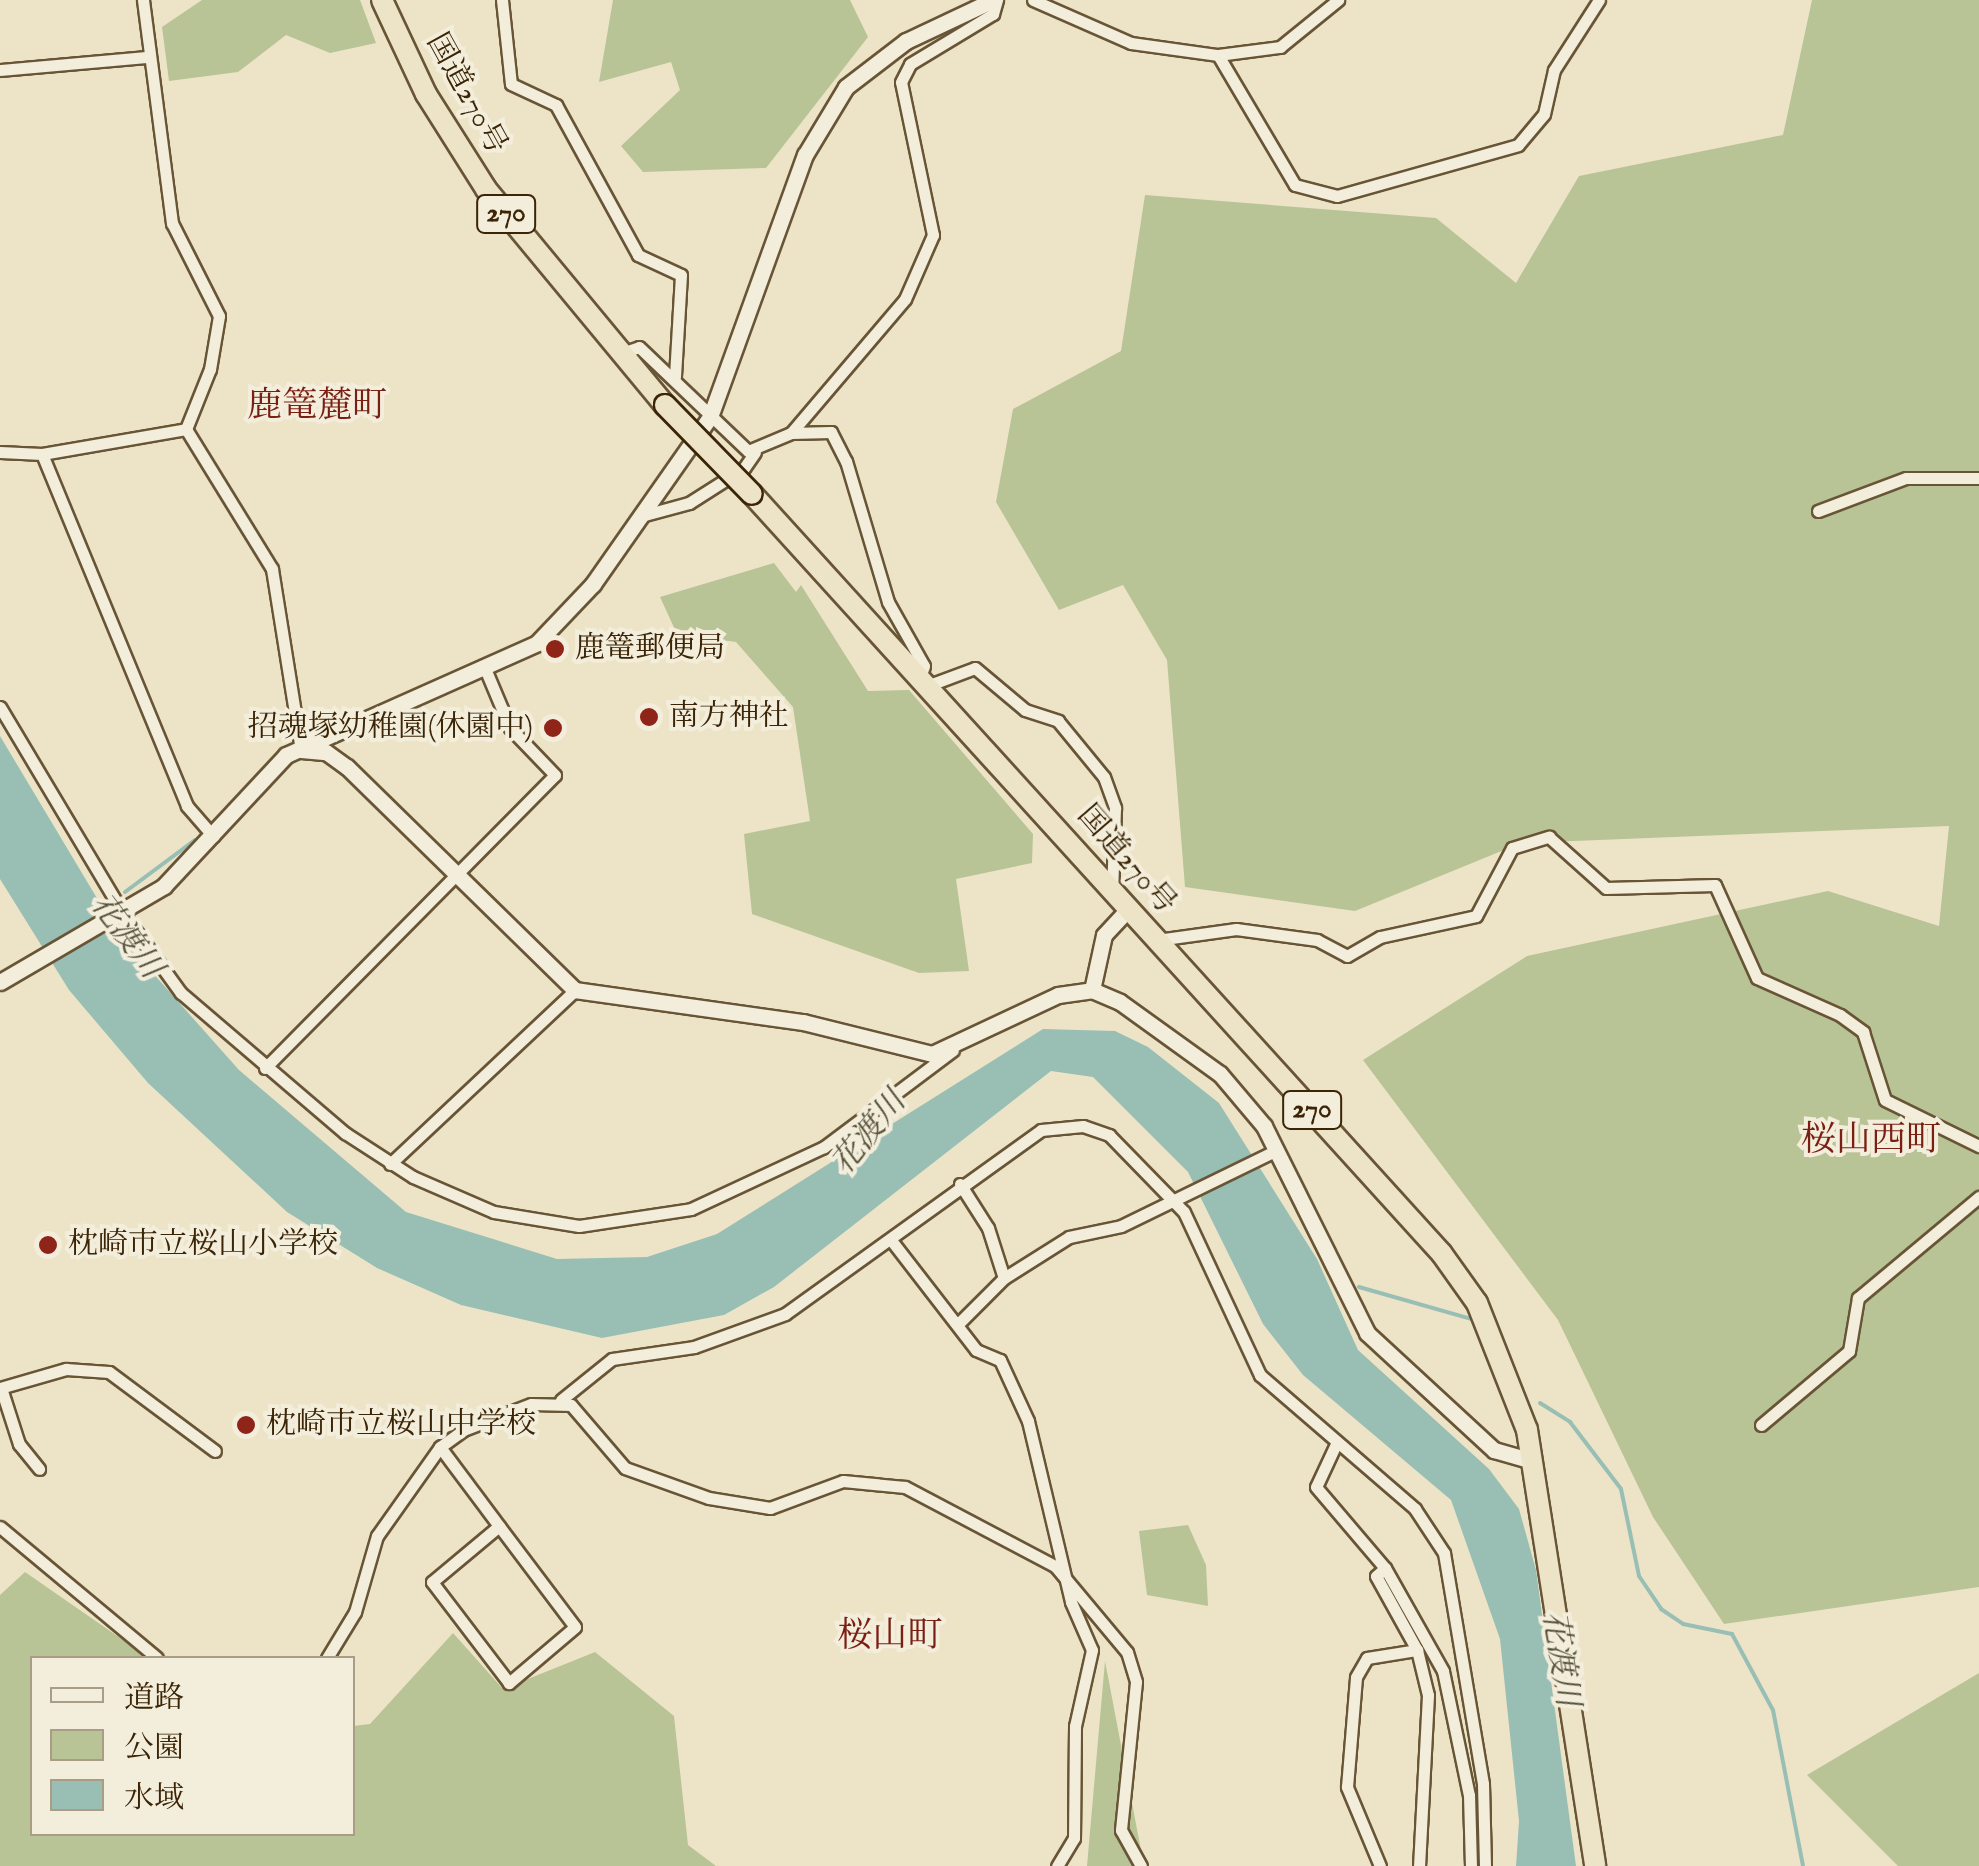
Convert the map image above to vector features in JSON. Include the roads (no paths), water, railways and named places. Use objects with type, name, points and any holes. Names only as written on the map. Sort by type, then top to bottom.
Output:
[{"type":"highway","name":"国道270号","points":[[382,0],[426,94],[486,189],[619,354],[752,494],[1458,1275],[1494,1332],[1532,1461],[1594,1865]]},
{"type":"street","points":[[143,0],[146,56],[172,223],[219,316],[186,429],[272,570],[301,750]]},
{"type":"street","points":[[502,0],[512,84],[556,106],[638,256],[681,276],[675,376]]},
{"type":"street","points":[[0,982],[32,968],[121,914],[183,870],[275,763],[478,675],[484,666],[537,643],[593,584],[710,418],[805,156],[846,87],[906,41],[995,0]]},
{"type":"street","points":[[641,516],[689,503],[744,468],[755,452],[790,433],[905,299],[933,235],[901,82],[910,64],[993,14],[995,0]]},
{"type":"street","points":[[1033,0],[1130,43],[1218,55],[1280,47],[1338,0]]},
{"type":"street","points":[[1218,55],[1295,185],[1337,196],[1518,145],[1544,114],[1554,70],[1600,0]]},
{"type":"street","points":[[0,70],[146,56]]},
{"type":"street","points":[[619,354],[640,347],[675,376],[710,418],[755,452]]},
{"type":"street","points":[[0,452],[42,454],[186,429]]},
{"type":"street","points":[[790,433],[831,432],[846,461],[888,602],[924,666],[921,684],[974,668],[1025,710],[1058,721],[1104,777],[1115,808],[1112,892]]},
{"type":"street","points":[[42,454],[187,806],[214,836]]},
{"type":"street","points":[[1818,510],[1906,478],[1979,478]]},
{"type":"street","points":[[265,1068],[455,872],[555,776],[510,728],[484,666]]},
{"type":"street","points":[[0,707],[121,914],[181,993],[265,1068],[390,1164],[520,1220],[579,1226],[654,1217],[729,1195],[824,1148],[953,1050],[1044,1000],[1092,990],[1200,1058],[1270,1153],[1368,1333],[1494,1450],[1532,1461]]},
{"type":"street","points":[[301,750],[326,752],[347,767],[575,990],[802,1022],[932,1054],[953,1050]]},
{"type":"street","points":[[1156,940],[1236,929],[1317,940],[1347,956],[1380,938],[1476,916],[1512,848],[1549,837],[1606,888],[1716,885],[1757,978],[1840,1015],[1863,1032],[1885,1100],[1979,1146]]},
{"type":"street","points":[[1092,990],[1104,935],[1126,910]]},
{"type":"street","points":[[390,1164],[575,990]]},
{"type":"street","points":[[328,1656],[355,1612],[368,1554],[440,1448],[463,1430],[561,1400],[612,1359],[694,1347],[785,1314],[891,1240],[960,1184],[1041,1130],[1084,1126],[1126,1147],[1179,1196],[1210,1257],[1260,1376],[1415,1509],[1444,1553],[1484,1784],[1485,1866]]},
{"type":"street","points":[[961,1321],[1004,1278],[1069,1237],[1121,1226],[1270,1153]]},
{"type":"street","points":[[960,1184],[988,1228],[1004,1278]]},
{"type":"street","points":[[1760,1425],[1849,1352],[1858,1298],[1979,1196]]},
{"type":"street","points":[[891,1240],[961,1321],[976,1350],[1000,1360],[1028,1421],[1066,1577],[1092,1650],[1075,1726],[1074,1838],[1057,1866]]},
{"type":"street","points":[[39,1469],[19,1444],[0,1388],[66,1368],[109,1372],[215,1451]]},
{"type":"street","points":[[561,1400],[606,1454],[642,1474],[770,1508],[843,1481],[905,1487],[1066,1577],[1134,1666],[1121,1830],[1141,1866]]},
{"type":"street","points":[[1336,1444],[1316,1487],[1385,1568],[1443,1671],[1469,1795],[1471,1866]]},
{"type":"street","points":[[440,1448],[575,1627],[509,1683],[432,1582],[498,1526]]},
{"type":"street","points":[[0,1526],[154,1656]]},
{"type":"street","points":[[1385,1568],[1376,1576],[1417,1650],[1428,1695],[1419,1866]]},
{"type":"street","points":[[1380,1866],[1346,1787],[1356,1677],[1367,1658],[1417,1650]]},
{"type":"water","points":[[0,736],[119,935],[239,1070],[406,1212],[557,1259],[647,1257],[717,1234],[1043,1029],[1115,1031],[1148,1047],[1219,1103],[1317,1259],[1358,1350],[1489,1469],[1519,1509],[1536,1570],[1576,1866],[1516,1866],[1519,1821],[1500,1639],[1451,1500],[1303,1375],[1263,1324],[1188,1172],[1093,1077],[1051,1071],[774,1287],[724,1315],[602,1338],[461,1305],[377,1268],[287,1212],[148,1083],[69,990],[0,879]]},
{"type":"waterway","name":"花渡川","points":[[125,892],[195,840]]},
{"type":"waterway","points":[[1359,1287],[1475,1320]]},
{"type":"waterway","points":[[1540,1403],[1570,1422],[1621,1489],[1639,1576],[1661,1609],[1683,1624],[1732,1634],[1773,1710],[1803,1866]]},
{"type":"place","name":"鹿篭郵便局","points":[[555,649]]},
{"type":"place","name":"南方神社","points":[[649,717]]},
{"type":"place","name":"招魂塚幼稚園(休園中)","points":[[553,728]]},
{"type":"place","name":"枕崎市立桜山小学校","points":[[48,1245]]},
{"type":"place","name":"枕崎市立桜山中学校","points":[[246,1425]]},
{"type":"district","name":"鹿篭麓町","points":[[317,407]]},
{"type":"district","name":"桜山西町","points":[[1871,1141]]},
{"type":"district","name":"桜山町","points":[[890,1637]]}]
